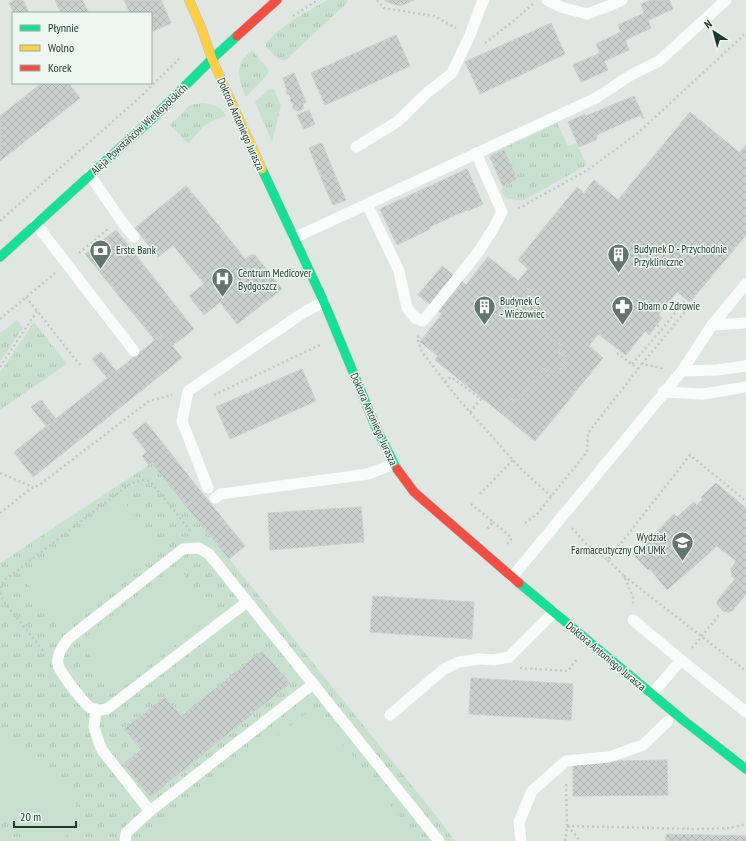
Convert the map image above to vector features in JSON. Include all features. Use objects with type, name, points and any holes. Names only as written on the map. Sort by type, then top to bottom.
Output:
[{"type":"street","name":"Doktora Antoniego Jurasza","points":[[189,0],[212,59],[280,211],[324,302],[377,430],[394,464],[414,492],[512,577],[683,720],[746,769]]},
{"type":"street","name":"Aleja Powstańców Wielkopolskich","points":[[0,257],[154,117],[212,59],[277,0]]},
{"type":"lane","points":[[356,147],[397,122],[428,92],[452,73],[470,35],[484,0]]},
{"type":"lane","points":[[548,0],[561,7],[587,14],[622,0]]},
{"type":"lane","points":[[294,238],[596,98],[630,75],[659,61],[726,0]]},
{"type":"lane","points":[[367,204],[399,271],[407,308],[415,318],[423,321],[479,251],[502,212],[476,153]]},
{"type":"lane","points":[[90,175],[134,237]]},
{"type":"lane","points":[[36,224],[134,351]]},
{"type":"lane","points":[[512,577],[663,392],[682,371],[712,325],[746,284]]},
{"type":"lane","points":[[208,488],[182,421],[188,391],[306,310],[324,302]]},
{"type":"lane","points":[[712,325],[746,323]]},
{"type":"lane","points":[[682,371],[717,370],[746,366]]},
{"type":"lane","points":[[663,392],[703,394],[746,386]]},
{"type":"lane","points":[[216,498],[221,494],[368,474],[394,464]]},
{"type":"lane","points":[[247,602],[107,709],[100,710],[92,708],[85,703],[59,666],[58,659],[60,650],[68,639],[183,549],[199,548],[208,554],[247,602],[313,684],[438,841]]},
{"type":"lane","points":[[390,715],[444,669],[459,662],[479,659],[494,660],[509,657],[554,612]]},
{"type":"lane","points":[[633,620],[746,712]]},
{"type":"lane","points":[[652,694],[681,660]]},
{"type":"lane","points":[[125,841],[126,833],[150,811],[313,684]]},
{"type":"lane","points":[[96,709],[94,727],[102,750],[150,811]]},
{"type":"lane","points":[[521,841],[519,822],[532,792],[566,761],[609,757],[643,745],[668,721]]},
{"type":"path","points":[[377,0],[384,8],[434,16],[485,43],[537,0]]},
{"type":"path","points":[[502,212],[521,208],[589,169],[638,133],[746,34]]},
{"type":"path","points":[[0,221],[138,99],[181,57]]},
{"type":"path","points":[[26,297],[80,365]]},
{"type":"path","points":[[525,523],[537,514],[587,452],[588,433],[689,307],[684,302],[632,364]]},
{"type":"path","points":[[0,367],[37,311]]},
{"type":"path","points":[[657,325],[662,329]]},
{"type":"path","points":[[421,333],[417,338],[422,352],[445,382],[522,470],[552,496]]},
{"type":"path","points":[[213,395],[326,343]]},
{"type":"path","points":[[617,353],[638,369]]},
{"type":"path","points":[[642,364],[662,368],[667,362]]},
{"type":"path","points":[[445,382],[451,377],[482,399],[470,412]]},
{"type":"path","points":[[0,513],[33,487],[38,486],[149,401],[188,391]]},
{"type":"path","points":[[608,560],[690,455],[746,501]]},
{"type":"path","points":[[480,494],[513,460]]},
{"type":"path","points":[[0,473],[33,487]]},
{"type":"path","points":[[62,672],[54,665],[5,603],[0,593],[1,585],[6,579],[130,484],[142,480],[150,481],[208,554]]},
{"type":"path","points":[[471,504],[513,537],[509,542]]},
{"type":"path","points":[[484,532],[493,522]]},
{"type":"path","points":[[574,523],[572,528],[587,545],[608,560],[624,576],[746,671]]},
{"type":"path","points":[[624,576],[633,597],[633,620]]},
{"type":"path","points":[[681,660],[719,615]]},
{"type":"path","points":[[494,660],[503,666],[568,671],[578,659]]},
{"type":"path","points":[[565,841],[567,826],[566,761]]},
{"type":"path","points":[[567,826],[730,828],[746,824]]},
{"type":"path","points":[[567,826],[580,841]]},
{"type":"green space","points":[[328,0],[347,0],[348,2],[288,58],[285,60],[278,59],[266,47],[266,43],[279,30]]},
{"type":"green space","points":[[252,50],[269,72],[246,97],[242,88],[239,69],[243,59]]},
{"type":"green space","points":[[274,89],[281,106],[272,142],[255,102],[268,90]]},
{"type":"green space","points":[[203,103],[220,108],[226,116],[214,120],[204,126],[189,143],[186,142],[170,125],[190,105]]},
{"type":"green space","points":[[557,123],[568,146],[576,143],[587,165],[522,201],[505,198],[501,190],[503,188],[489,155]]},
{"type":"green space","points":[[17,320],[23,328],[0,362],[0,333]]},
{"type":"green space","points":[[34,322],[67,364],[0,410],[0,372]]},
{"type":"green space","points":[[152,463],[455,841],[0,841],[0,563]]},
{"type":"green space","points":[[122,499],[163,551],[63,629],[22,576]]},
{"type":"green space","points":[[177,565],[215,614],[117,691],[79,642]]},
{"type":"green space","points":[[314,707],[419,841],[142,841]]},
{"type":"green space","points":[[0,731],[3,732],[71,793],[78,812],[74,829],[62,840],[36,841],[25,838],[0,815]]},
{"type":"building","points":[[15,0],[23,0],[29,12],[14,12],[9,3]]},
{"type":"building","points":[[55,0],[82,0],[88,12],[61,12]]},
{"type":"building","points":[[124,0],[161,0],[171,23],[152,32],[152,12],[130,12]]},
{"type":"building","points":[[385,0],[414,0],[400,6]]},
{"type":"building","points":[[650,0],[669,0],[673,9],[648,20],[651,28],[625,40],[629,50],[604,61],[608,70],[581,82],[573,65],[600,53],[596,44],[621,32],[618,25],[644,13],[641,4]]},
{"type":"building","points":[[551,23],[565,54],[480,94],[465,62]]},
{"type":"building","points":[[396,35],[410,66],[325,105],[311,73]]},
{"type":"building","points":[[294,73],[306,102],[303,104],[303,109],[298,111],[292,108],[294,104],[290,101],[291,97],[286,93],[287,90],[283,78]]},
{"type":"building","points":[[41,84],[69,84],[80,98],[0,161],[0,116]]},
{"type":"building","points":[[634,96],[644,118],[643,119],[641,115],[596,135],[597,139],[579,147],[568,122],[585,114],[586,116]]},
{"type":"building","points":[[309,110],[315,124],[304,129],[297,115]]},
{"type":"building","name":"Budynek D - Przychodnie Przykliniczne","points":[[690,112],[746,158],[746,235],[690,302],[677,292],[658,315],[662,318],[649,335],[645,331],[626,355],[598,334],[589,346],[603,358],[535,441],[498,411],[509,397],[516,403],[544,368],[554,376],[568,359],[558,351],[562,346],[516,310],[531,291],[518,281],[528,269],[518,260],[577,187],[584,193],[594,180],[618,200]]},
{"type":"building","points":[[322,143],[335,175],[322,180],[309,148]]},
{"type":"building","points":[[746,145],[746,158],[739,153]]},
{"type":"building","points":[[504,150],[517,179],[503,186],[490,157]]},
{"type":"building","points":[[467,169],[483,204],[429,227],[430,229],[397,245],[380,209]]},
{"type":"building","points":[[335,175],[346,200],[333,205],[322,180]]},
{"type":"building","points":[[186,186],[245,259],[250,255],[255,255],[282,289],[237,324],[220,302],[204,315],[189,296],[204,284],[173,245],[158,257],[135,228]]},
{"type":"building","points":[[116,230],[194,329],[172,346],[163,334],[155,340],[85,254]]},
{"type":"building","name":"Budynek C - Wieżowiec","points":[[488,257],[531,291],[516,310],[562,346],[558,351],[568,359],[554,376],[544,368],[516,403],[509,397],[498,411],[435,360],[438,356],[420,342],[442,314],[418,295],[442,266],[466,285]]},
{"type":"building","points":[[163,334],[182,358],[33,477],[14,452]]},
{"type":"building","points":[[101,352],[116,371],[107,378],[92,359]]},
{"type":"building","points":[[302,369],[316,401],[230,439],[216,407]]},
{"type":"building","points":[[41,400],[56,419],[46,426],[31,407]]},
{"type":"building","points":[[146,422],[202,493],[186,506],[152,463],[149,465],[142,456],[147,452],[132,433]]},
{"type":"building","name":"Wydział Farmaceutyczny CM UMK","points":[[716,483],[746,508],[746,588],[732,576],[731,569],[736,561],[717,546],[667,590],[650,569],[648,570],[633,554],[648,543],[647,542],[674,514],[677,517],[694,502],[697,505],[703,499],[701,497]]},
{"type":"building","points":[[202,493],[245,546],[229,559],[186,506]]},
{"type":"building","points":[[361,507],[364,542],[270,550],[268,513]]},
{"type":"building","points":[[735,579],[746,588],[746,594],[733,610],[729,612],[723,611],[717,604],[717,601]]},
{"type":"building","points":[[373,596],[474,602],[472,639],[370,632]]},
{"type":"building","points":[[262,651],[290,683],[150,797],[124,764],[141,749],[124,729],[165,697],[181,716]]},
{"type":"building","points":[[471,678],[573,684],[571,720],[469,714]]},
{"type":"building","points":[[667,760],[668,795],[573,796],[573,762]]},
{"type":"building","points":[[666,834],[746,836],[746,841],[666,841]]},
{"type":"traffic: fast","points":[[0,257],[154,117],[237,36]]},
{"type":"traffic: fast","points":[[262,169],[324,302],[377,430],[397,469]]},
{"type":"traffic: fast","points":[[519,583],[683,720],[746,769]]},
{"type":"traffic: slow","points":[[189,0],[201,27],[212,59],[262,169]]},
{"type":"traffic: jam","points":[[237,36],[277,0]]},
{"type":"traffic: jam","points":[[397,469],[414,492],[519,583]]},
{"type":"place","name":"Erste Bank","points":[[101,270]]},
{"type":"place","name":"Budynek D - Przychodnie Przykliniczne","points":[[618,274]]},
{"type":"place","name":"Centrum Medicover Bydgoszcz","points":[[223,298]]},
{"type":"place","name":"Budynek C - Wieżowiec","points":[[485,326]]},
{"type":"place","name":"Dbam o Zdrowie","points":[[622,326]]},
{"type":"place","name":"Wydział Farmaceutyczny CM UMK","points":[[682,562]]}]
